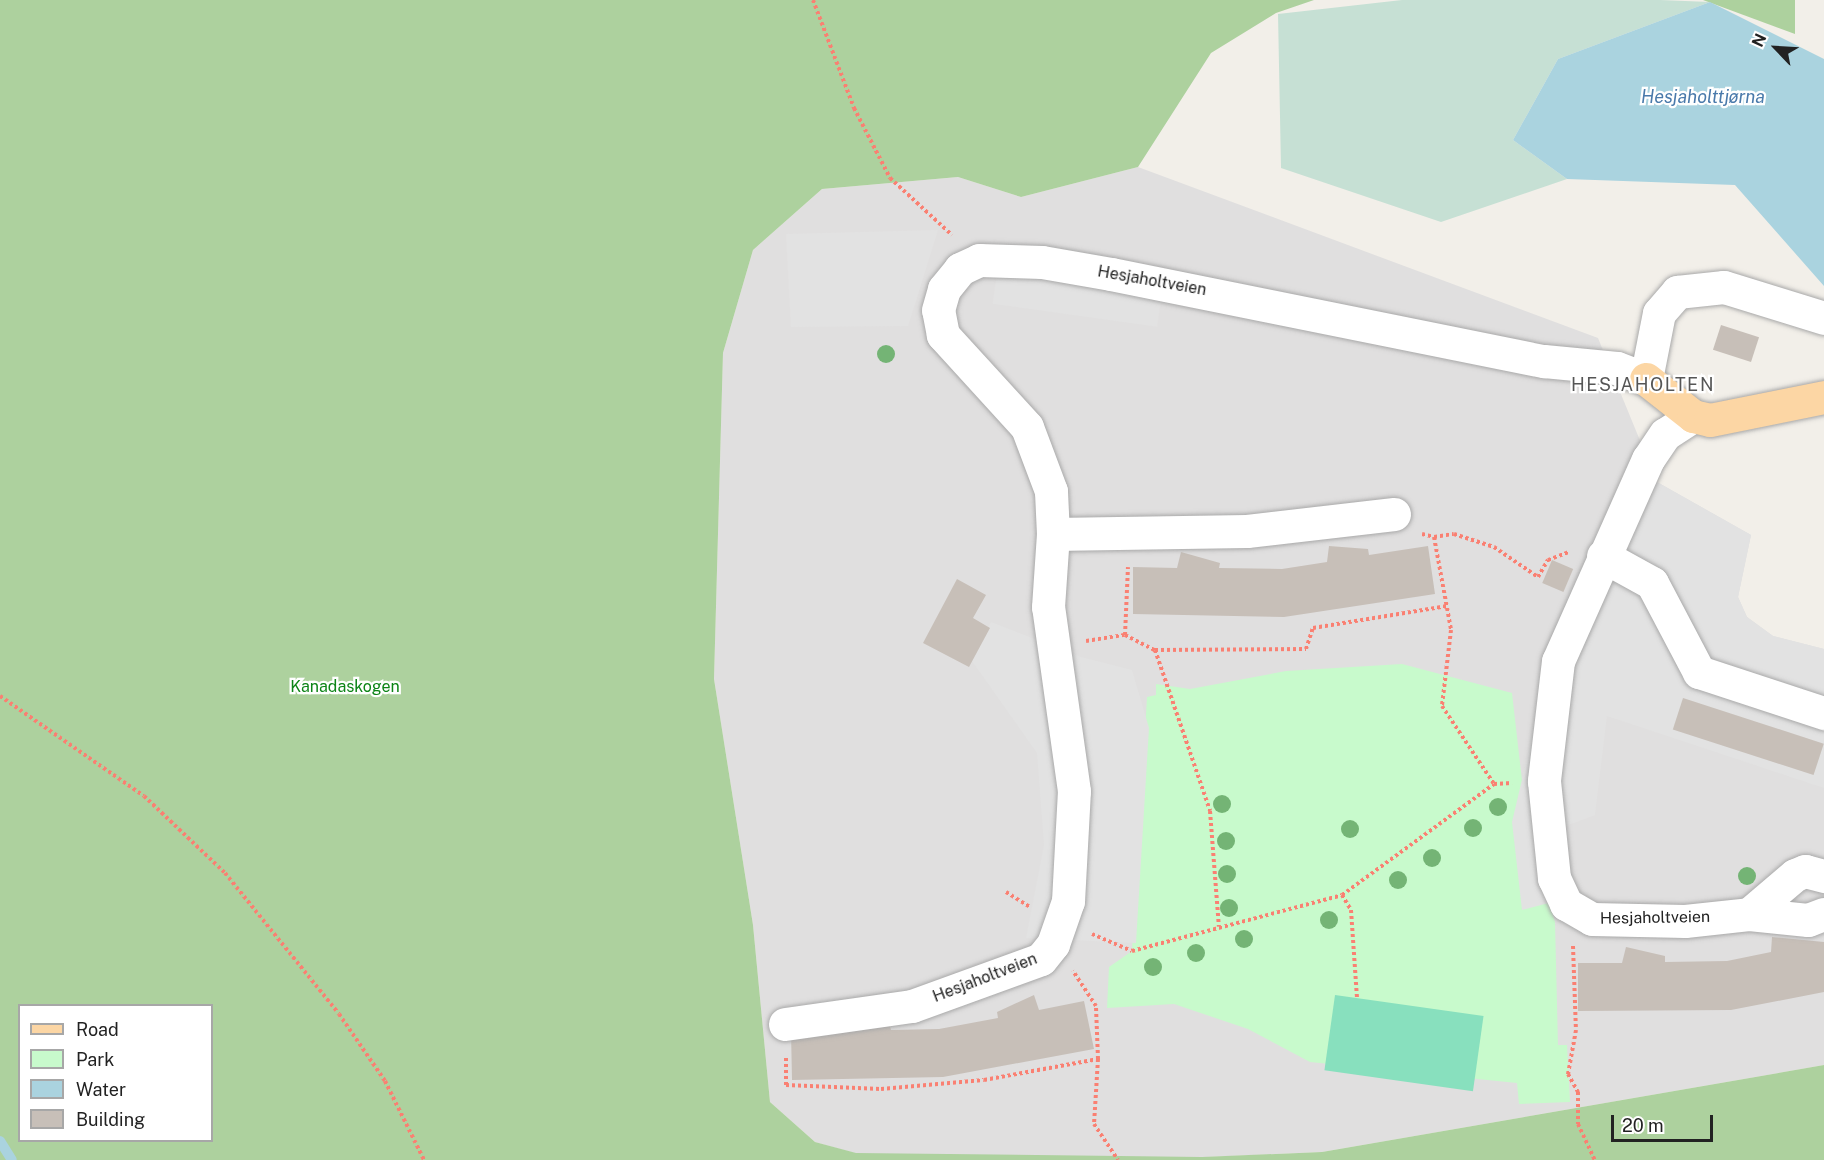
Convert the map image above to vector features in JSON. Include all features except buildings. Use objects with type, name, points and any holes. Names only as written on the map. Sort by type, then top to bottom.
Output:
[{"type":"main road","points":[[1632,373],[1693,416],[1727,420],[1824,397]]},
{"type":"street","name":"Hesjaholtveien","points":[[785,1024],[912,1006],[1041,959],[1063,921],[1072,864],[1074,791],[1048,606],[1053,534],[1052,491],[1027,427],[943,335],[938,310],[944,290],[960,269],[979,260],[1100,272],[1544,361],[1632,373]]},
{"type":"street","points":[[1632,373],[1659,313],[1677,292],[1724,287],[1824,318]]},
{"type":"street","points":[[1566,904],[1554,878],[1544,781],[1558,661],[1588,553],[1665,434],[1693,416]]},
{"type":"street","points":[[1053,534],[1129,531],[1247,531],[1394,514]]},
{"type":"street","points":[[1588,553],[1652,583],[1699,672],[1824,713]]},
{"type":"street","points":[[1749,914],[1795,875],[1805,871],[1824,876]]},
{"type":"street","name":"Hesjaholtveien","points":[[1566,904],[1592,919],[1620,922],[1749,914],[1808,920],[1824,914]]},
{"type":"path","points":[[813,0],[854,108],[890,178],[979,260]]},
{"type":"path","points":[[1394,514],[1397,527],[1434,537],[1454,534],[1494,547],[1538,577],[1548,560],[1588,553]]},
{"type":"path","points":[[1125,636],[1129,531]]},
{"type":"path","points":[[1434,537],[1451,630],[1442,706],[1494,784]]},
{"type":"path","points":[[1054,645],[1125,636],[1155,650],[1306,649],[1313,628],[1447,606]]},
{"type":"path","points":[[1155,650],[1210,811],[1219,927]]},
{"type":"path","points":[[0,696],[144,796],[225,873],[339,1014],[385,1081],[424,1160]]},
{"type":"path","points":[[1118,1160],[1094,1124],[1098,1059],[1096,1006],[1067,961],[1063,921],[1132,951],[1342,895],[1494,784],[1544,781]]},
{"type":"path","points":[[1006,892],[1022,903]]},
{"type":"path","points":[[1342,895],[1351,910],[1358,998]]},
{"type":"path","points":[[1566,904],[1576,1030],[1568,1074],[1578,1092],[1578,1125],[1595,1160]]},
{"type":"path","points":[[785,1024],[786,1086],[881,1089],[984,1080],[1098,1059]]},
{"type":"shaded area","points":[[1138,167],[1598,338],[1657,482],[1751,535],[1738,597],[1747,617],[1773,636],[1824,649],[1824,1065],[1322,1152],[1134,1160],[879,1160],[815,1142],[770,1102],[753,925],[714,679],[723,353],[753,250],[822,189],[958,177],[1021,197]]},
{"type":"shaded area","points":[[938,230],[908,326],[791,327],[786,234]]},
{"type":"shaded area","points":[[997,273],[1161,296],[1157,327],[993,304]]},
{"type":"shaded area","points":[[1657,482],[1751,535],[1738,597],[1747,617],[1773,636],[1824,649],[1824,788],[1607,716],[1595,815],[1563,827],[1575,896],[1522,910],[1512,822],[1555,639],[1620,552]]},
{"type":"shaded area","points":[[991,622],[1081,657],[1132,670],[1149,728],[1136,943],[1026,938],[1044,845],[1037,753],[972,661]]},
{"type":"green space","name":"Kanadaskogen","points":[[0,0],[1314,0],[1276,13],[1211,53],[1138,167],[1021,197],[958,177],[822,189],[753,250],[723,353],[714,679],[753,925],[770,1102],[815,1142],[856,1153],[1202,1157],[1322,1152],[1824,1065],[1824,1160],[0,1160]]},
{"type":"green space","points":[[1402,0],[1710,2],[1558,59],[1513,140],[1567,179],[1441,222],[1281,168],[1278,14]]},
{"type":"green space","points":[[1703,0],[1795,0],[1795,34]]},
{"type":"green space","points":[[1402,664],[1512,693],[1527,824],[1555,922],[1558,1045],[1567,1045],[1570,1102],[1519,1104],[1517,1083],[1310,1062],[1248,1029],[1174,1004],[1107,1008],[1109,967],[1132,951],[1147,697],[1156,695],[1156,684],[1190,689],[1286,671]]},
{"type":"green space","points":[[1335,995],[1484,1016],[1473,1091],[1324,1070]]},
{"type":"water","name":"Hesjaholttjørna","points":[[1710,2],[1824,59],[1824,286],[1735,185],[1567,179],[1513,140],[1558,59]]},
{"type":"waterway","points":[[0,1141],[12,1160]]},
{"type":"district","name":"HESJAHOLTEN","points":[[1643,385]]}]
